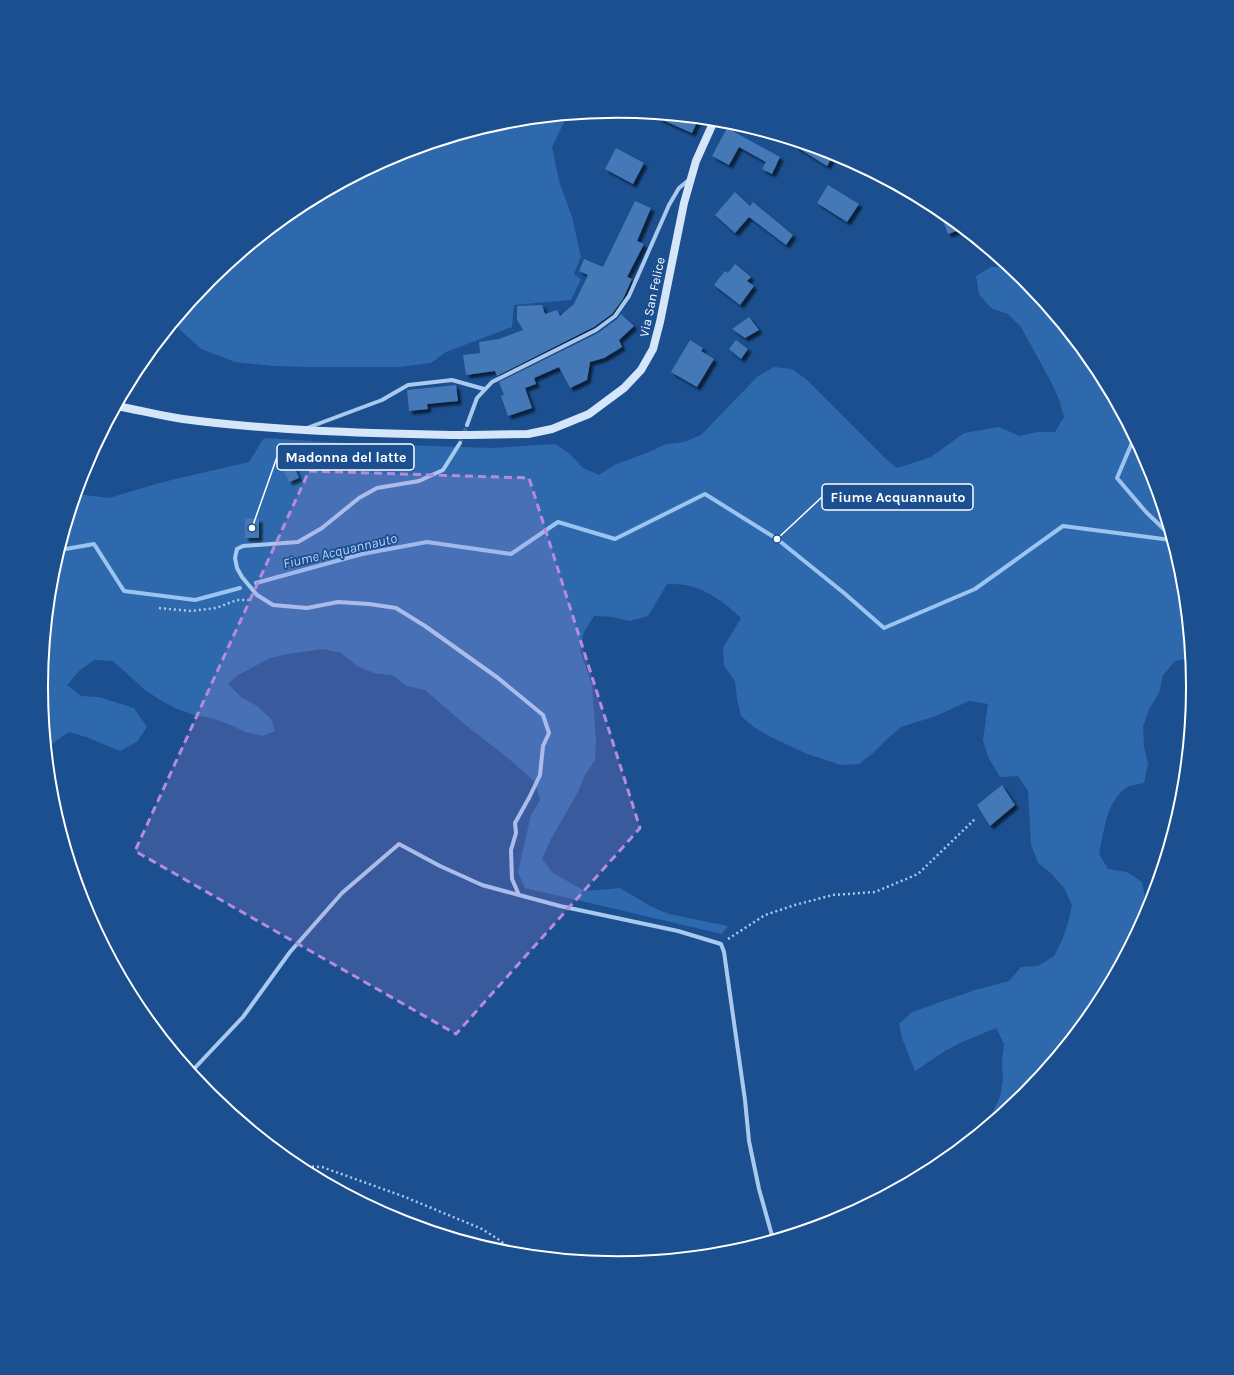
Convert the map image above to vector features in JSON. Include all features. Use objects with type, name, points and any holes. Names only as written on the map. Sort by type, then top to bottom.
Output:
[{"type":"street","name":"Via San Felice","points":[[122,407],[182,419],[272,428],[386,434],[528,434],[552,429],[589,414],[624,388],[641,370],[653,349],[660,322],[684,204],[696,161],[712,126]]},
{"type":"street","points":[[467,425],[477,398],[492,382],[596,330],[615,316],[629,296],[669,206],[679,188],[692,178]]},
{"type":"street","points":[[305,429],[382,400],[408,385],[452,380],[484,389]]},
{"type":"street","points":[[460,443],[443,470],[419,481],[377,488],[358,498],[322,528],[298,542],[243,546],[237,549],[237,568],[242,577],[257,595],[273,605],[307,608],[338,602],[369,604],[396,608],[425,626],[498,678],[543,715],[549,733],[543,746],[540,775],[515,823],[516,834],[511,850],[512,879],[519,895]]},
{"type":"street","points":[[194,1069],[243,1018],[290,952],[342,893],[399,844],[440,866],[482,885],[560,906],[678,931],[720,944],[724,952],[745,1100],[749,1141],[759,1189],[772,1235]]},
{"type":"path","points":[[159,608],[191,611],[216,608],[237,600],[251,600],[257,595]]},
{"type":"path","points":[[720,944],[765,915],[833,895],[875,892],[918,874],[976,818]]},
{"type":"path","points":[[310,1167],[322,1167],[405,1197],[482,1229],[506,1246]]},
{"type":"highlighted area","points":[[309,471],[529,478],[640,828],[456,1034],[135,851]]},
{"type":"shaded area","points":[[564,121],[552,147],[559,181],[572,217],[581,257],[574,274],[581,279],[571,300],[514,305],[512,327],[446,352],[431,363],[399,367],[273,366],[235,362],[201,349],[177,327],[189,312],[215,285],[242,260],[301,214],[365,177],[434,149],[506,129]]},
{"type":"shaded area","points":[[991,267],[1000,267],[1019,285],[1045,312],[1068,341],[1090,371],[1110,403],[1143,470],[1167,540],[1181,613],[1185,659],[1175,661],[1163,675],[1159,693],[1149,709],[1143,727],[1144,746],[1148,764],[1144,783],[1126,788],[1114,801],[1107,818],[1099,854],[1108,869],[1127,872],[1142,882],[1145,898],[1143,905],[1110,972],[1090,1004],[1045,1063],[1019,1090],[988,1118],[992,1114],[1000,1097],[1003,1080],[1002,1062],[1004,1044],[996,1028],[962,1042],[945,1051],[915,1071],[902,1038],[899,1024],[912,1012],[975,990],[1009,981],[1021,967],[1038,966],[1054,956],[1068,923],[1072,905],[1064,888],[1052,874],[1038,863],[1031,845],[1028,791],[1018,776],[1000,777],[988,757],[983,740],[988,704],[969,701],[936,716],[901,727],[859,764],[841,765],[807,754],[755,728],[741,716],[735,681],[724,666],[723,648],[741,618],[715,597],[694,587],[667,584],[648,616],[630,621],[612,617],[594,616],[584,632],[580,650],[592,685],[596,741],[595,760],[585,775],[578,792],[550,841],[542,859],[553,873],[585,891],[620,888],[652,907],[669,914],[728,926],[722,934],[525,888],[518,872],[531,815],[540,800],[535,782],[425,690],[407,686],[392,675],[374,673],[357,666],[341,653],[323,649],[270,658],[238,675],[228,684],[241,697],[257,706],[271,719],[275,731],[262,736],[245,732],[229,724],[211,718],[194,715],[177,709],[145,690],[113,661],[94,660],[79,671],[67,685],[81,696],[99,697],[134,708],[147,727],[137,742],[120,751],[86,737],[69,732],[51,746],[48,688],[49,650],[53,613],[67,540],[82,495],[109,498],[163,482],[249,462],[264,438],[344,443],[492,448],[555,444],[570,454],[583,468],[599,475],[614,465],[666,444],[684,442],[701,435],[758,376],[774,367],[792,369],[806,379],[886,459],[897,468],[931,457],[964,433],[999,427],[1020,436],[1037,432],[1055,432],[1064,417],[1059,399],[1051,382],[1021,327],[1008,314],[991,308],[979,294],[976,276]]},
{"type":"building","points":[[664,121],[696,124],[692,133]]},
{"type":"building","points":[[727,129],[780,157],[772,174],[762,169],[766,162],[739,147],[729,165],[712,156]]},
{"type":"building","points":[[616,148],[644,163],[633,184],[605,169]]},
{"type":"building","points":[[800,149],[830,160],[827,166]]},
{"type":"building","points":[[828,185],[859,204],[847,222],[817,203]]},
{"type":"building","points":[[735,192],[750,206],[753,202],[793,235],[786,245],[749,217],[735,233],[715,215]]},
{"type":"building","points":[[635,201],[651,208],[637,241],[644,244],[627,277],[632,279],[623,299],[612,314],[594,327],[497,376],[495,371],[466,375],[463,355],[480,353],[479,342],[499,339],[523,330],[517,320],[517,306],[542,305],[545,314],[557,310],[560,316],[574,304],[588,275],[579,271],[584,259],[603,267]]},
{"type":"building","points":[[943,222],[956,231],[948,234]]},
{"type":"building","points":[[735,264],[751,277],[747,281],[754,286],[740,305],[714,285],[725,271],[728,273]]},
{"type":"building","points":[[621,314],[634,326],[619,340],[622,347],[604,358],[590,362],[587,380],[570,388],[559,367],[534,378],[536,384],[525,388],[532,408],[508,416],[501,396],[504,395],[499,382],[598,333],[617,319]]},
{"type":"building","points":[[749,317],[759,330],[745,338],[732,329]]},
{"type":"building","points":[[690,340],[703,348],[701,351],[714,359],[697,387],[671,372]]},
{"type":"building","points":[[736,340],[748,349],[741,359],[729,349]]},
{"type":"building","points":[[456,385],[458,401],[427,404],[428,409],[409,411],[407,390]]},
{"type":"building","points":[[293,464],[299,478],[289,482],[283,469]]},
{"type":"building","points":[[245,518],[259,519],[259,538],[245,538]]},
{"type":"building","points":[[1002,785],[1015,805],[990,826],[977,805]]},
{"type":"waterway","points":[[1131,445],[1117,478],[1146,512],[1163,529]]},
{"type":"waterway","name":"Fiume Acquannauto","points":[[256,583],[362,554],[427,542],[511,554],[558,522],[615,539],[705,494],[777,539],[844,593],[884,628],[975,589],[1063,526],[1167,539]]},
{"type":"waterway","name":"Fiume Acquannauto","points":[[65,549],[94,544],[124,591],[195,600],[240,588]]},
{"type":"tunnel","points":[[460,443],[467,425]]},
{"type":"place","name":"Madonna del latte","points":[[252,528]]},
{"type":"place","name":"Fiume Acquannauto","points":[[777,539]]}]
